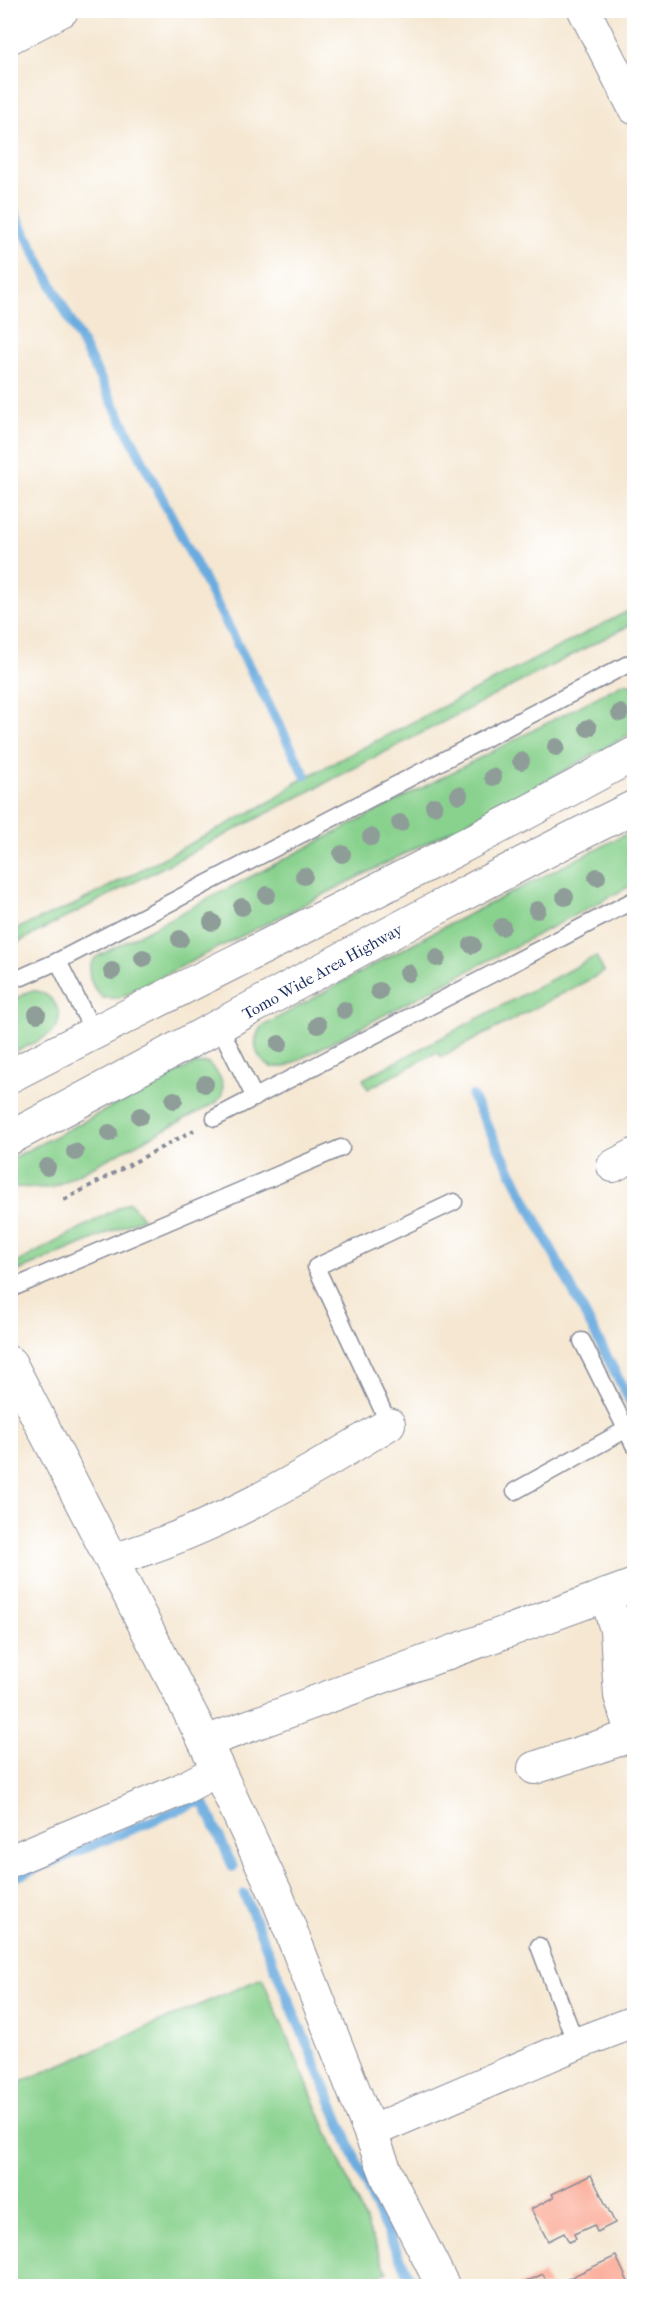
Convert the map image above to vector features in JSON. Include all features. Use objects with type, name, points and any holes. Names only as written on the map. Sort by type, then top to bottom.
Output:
[{"type":"main road","points":[[10,37],[62,10]]},
{"type":"main road","points":[[10,1076],[410,875],[634,754]]},
{"type":"main road","name":"Tomo Wide Area Highway","points":[[10,1138],[220,1028],[409,923],[634,807]]},
{"type":"main road","points":[[10,1363],[211,1756],[277,1896],[389,2180],[443,2286]]},
{"type":"street","points":[[584,10],[634,108]]},
{"type":"street","points":[[112,1560],[164,1545],[215,1522],[300,1478],[389,1424]]},
{"type":"street","points":[[10,1861],[180,1790],[211,1756],[620,1590],[616,1630],[620,1696],[633,1736],[534,1768]]},
{"type":"street","points":[[370,2132],[576,2044],[634,2022]]},
{"type":"lane","points":[[22,977],[58,961],[634,661]]},
{"type":"lane","points":[[215,1118],[634,900]]},
{"type":"lane","points":[[58,961],[94,1033]]},
{"type":"lane","points":[[220,1028],[255,1098]]},
{"type":"lane","points":[[10,1289],[341,1148]]},
{"type":"lane","points":[[389,1424],[316,1267],[454,1202]]},
{"type":"lane","points":[[582,1341],[634,1445]]},
{"type":"lane","points":[[515,1491],[627,1429]]},
{"type":"lane","points":[[539,1946],[576,2044]]},
{"type":"path","points":[[64,1200],[215,1118]]},
{"type":"green space","points":[[634,608],[634,623],[11,946],[11,931],[74,905],[275,799],[295,783]]},
{"type":"green space","points":[[624,683],[634,685],[634,732],[509,801],[119,998],[103,998],[92,984],[89,973],[96,957]]},
{"type":"green space","points":[[634,830],[634,884],[285,1067],[271,1067],[258,1055],[256,1038],[261,1027],[432,933]]},
{"type":"green space","points":[[596,956],[604,972],[441,1057],[437,1052],[368,1089],[363,1079]]},
{"type":"green space","points":[[30,991],[44,994],[55,1004],[59,1018],[57,1026],[43,1039],[11,1054],[11,1001]]},
{"type":"green space","points":[[208,1063],[217,1072],[223,1087],[216,1103],[51,1188],[11,1187],[11,1159],[194,1064]]},
{"type":"green space","points":[[129,1202],[143,1218],[11,1274],[11,1266]]},
{"type":"green space","points":[[262,1978],[387,2272],[375,2278],[379,2286],[11,2286],[11,2086]]},
{"type":"building","points":[[591,2175],[615,2223],[597,2232],[594,2225],[574,2234],[576,2239],[569,2242],[564,2233],[548,2241],[531,2209],[554,2197],[552,2194]]},
{"type":"building","points":[[616,2256],[630,2286],[571,2286],[567,2279]]},
{"type":"building","points":[[543,2274],[549,2286],[517,2286]]},
{"type":"waterway","points":[[10,204],[305,775]]},
{"type":"waterway","points":[[472,1096],[634,1409]]},
{"type":"waterway","points":[[10,1879],[195,1803],[204,1803],[233,1867]]},
{"type":"waterway","points":[[244,1894],[378,2213],[414,2286]]}]
